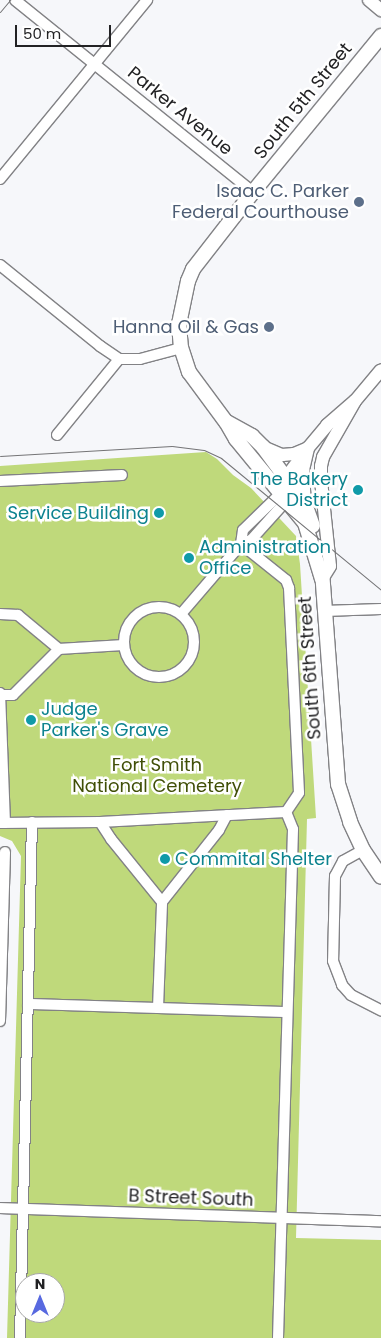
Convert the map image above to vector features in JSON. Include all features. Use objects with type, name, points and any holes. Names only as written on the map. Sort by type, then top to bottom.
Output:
[{"type":"main road","name":"South 5th Street","points":[[285,491],[236,439],[226,422],[189,372],[181,348],[179,324],[188,281],[193,269],[253,192],[381,36]]},
{"type":"main road","points":[[226,422],[252,436],[263,447],[285,491],[305,523],[322,579]]},
{"type":"main road","points":[[285,491],[304,504],[317,537],[323,563],[322,579]]},
{"type":"main road","name":"South 6th Street","points":[[322,579],[338,784],[350,822],[363,850],[381,877]]},
{"type":"street","name":"Parker Avenue","points":[[15,0],[253,192]]},
{"type":"street","points":[[0,179],[147,0]]},
{"type":"street","points":[[369,0],[381,10]]},
{"type":"street","points":[[0,265],[100,346],[119,359],[140,359],[181,348]]},
{"type":"street","points":[[57,435],[119,359]]},
{"type":"street","name":"South 6th Street","points":[[305,523],[303,470],[308,448],[327,425],[355,400],[381,370]]},
{"type":"street","name":"South 6th Street","points":[[322,579],[330,566],[320,481],[321,466],[323,457],[355,400]]},
{"type":"street","points":[[263,447],[282,455],[294,454],[308,448]]},
{"type":"street","points":[[181,614],[241,544],[244,530],[285,491],[290,472],[308,448]]},
{"type":"street","points":[[0,480],[122,475]]},
{"type":"street","points":[[241,544],[286,580],[288,588],[299,793],[286,812]]},
{"type":"street","points":[[162,607],[181,614],[189,624],[194,641],[188,662],[175,674],[164,677],[144,674],[129,662],[123,645],[128,624],[142,611],[162,607]]},
{"type":"street","points":[[324,611],[381,608]]},
{"type":"street","points":[[0,614],[18,615],[60,649]]},
{"type":"street","points":[[123,645],[60,649],[13,695],[0,694],[2,823],[100,822],[286,812]]},
{"type":"street","points":[[278,1338],[293,829],[286,812]]},
{"type":"street","points":[[158,1008],[162,902],[219,830],[227,815]]},
{"type":"street","points":[[20,1338],[32,822]]},
{"type":"street","points":[[100,822],[111,839],[162,902]]},
{"type":"street","points":[[363,850],[343,861],[335,876],[333,961],[342,985],[351,995],[381,1010]]},
{"type":"street","points":[[0,1021],[5,852]]},
{"type":"street","points":[[28,1004],[287,1012]]},
{"type":"street","name":"B Street South","points":[[0,1208],[381,1221]]},
{"type":"green space","name":"Fort Smith National Cemetery","points":[[206,452],[251,488],[296,536],[300,564],[316,818],[307,819],[296,1238],[381,1240],[381,1338],[7,1338],[21,856],[12,841],[0,836],[0,466]]},
{"type":"tram line","points":[[0,12],[10,0]]},
{"type":"tram line","points":[[0,456],[172,446],[204,450],[221,458],[381,590]]},
{"type":"place","name":"Isaac C. Parker Federal Courthouse","points":[[359,202]]},
{"type":"place","name":"Hanna Oil & Gas","points":[[269,327]]},
{"type":"place","name":"The Bakery District","points":[[358,490]]},
{"type":"place","name":"Service Building","points":[[159,513]]},
{"type":"place","name":"Administration Office","points":[[189,558]]},
{"type":"place","name":"Judge Parker's Grave","points":[[31,720]]},
{"type":"place","name":"Commital Shelter","points":[[165,859]]}]
